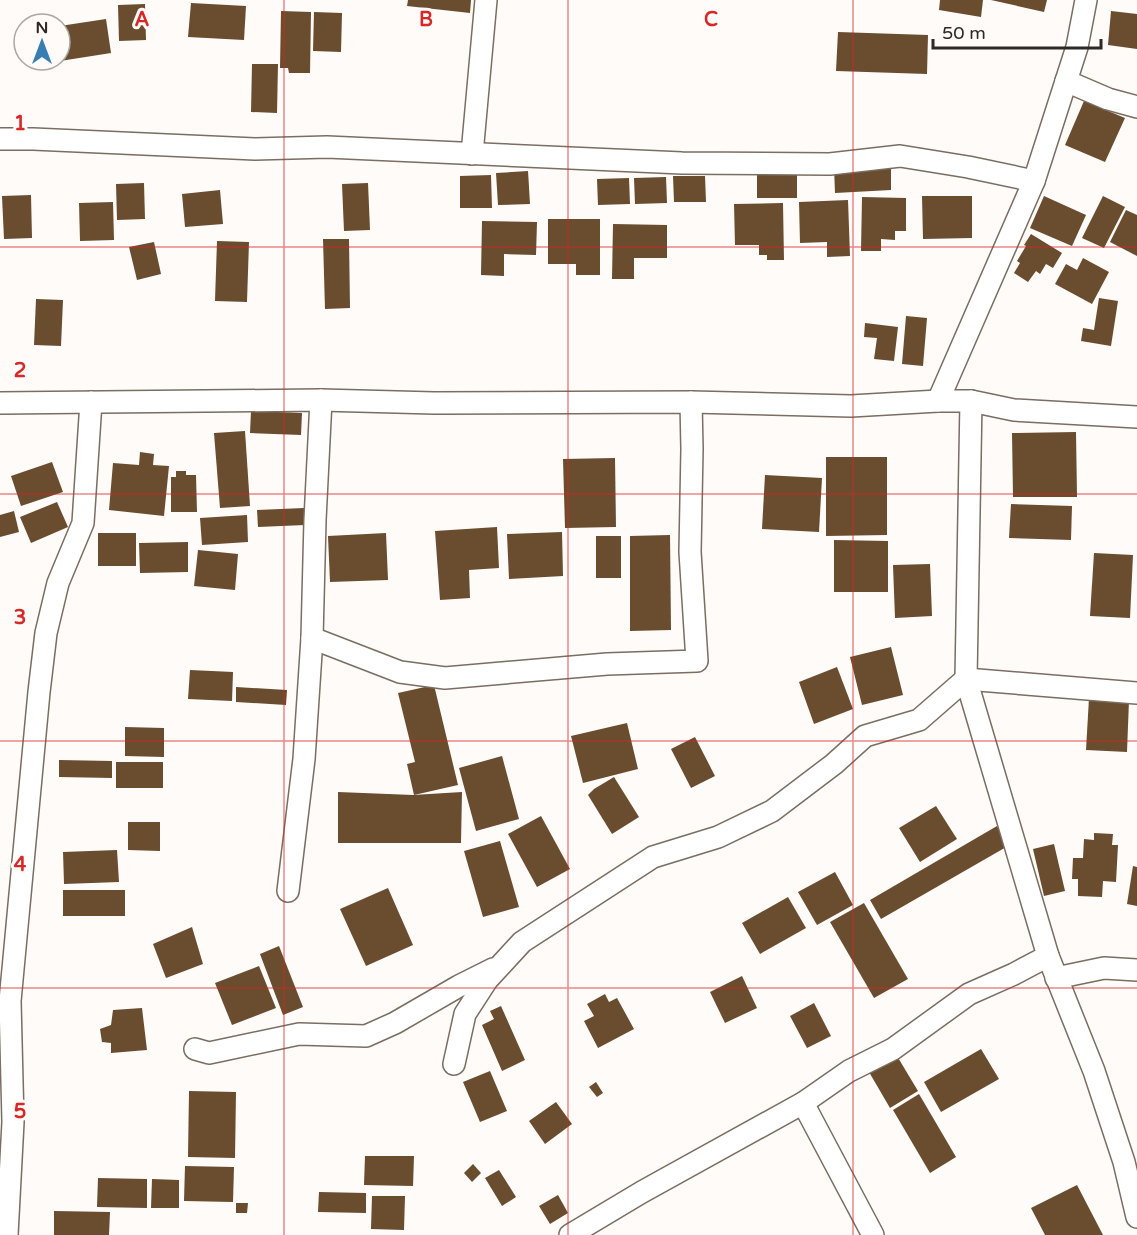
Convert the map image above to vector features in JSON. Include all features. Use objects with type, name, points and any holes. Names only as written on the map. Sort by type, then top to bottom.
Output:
[{"type":"street","points":[[472,154],[486,0]]},
{"type":"street","points":[[938,401],[1034,181],[1077,47],[1086,0]]},
{"type":"street","points":[[1066,81],[1108,99],[1137,107]]},
{"type":"street","points":[[0,139],[255,149],[327,147],[682,163],[830,164],[900,156],[1034,181]]},
{"type":"street","points":[[288,891],[304,759],[312,638],[321,400]]},
{"type":"street","points":[[0,403],[321,400],[434,403],[691,402],[851,406],[971,401],[1014,410],[1137,417]]},
{"type":"street","points":[[971,401],[966,679],[1048,956],[1094,1071],[1124,1162],[1137,1217]]},
{"type":"street","points":[[7,1235],[13,1122],[10,1001],[39,692],[46,633],[58,583],[83,523],[91,402]]},
{"type":"street","points":[[312,638],[400,672],[446,678],[607,664],[697,661],[690,552],[691,402]]},
{"type":"street","points":[[454,1064],[465,1014],[487,980],[522,942],[653,857],[718,837],[772,811],[834,765],[865,736],[919,720],[966,679],[1137,693]]},
{"type":"street","points":[[570,1235],[642,1192],[803,1103],[849,1071],[892,1049],[969,994],[1048,956]]},
{"type":"street","points":[[195,1049],[209,1053],[299,1034],[366,1036],[395,1023],[501,964]]},
{"type":"street","points":[[1056,978],[1104,968],[1137,970]]},
{"type":"street","points":[[803,1103],[873,1235]]},
{"type":"building","points":[[408,0],[471,0],[470,13],[407,6]]},
{"type":"building","points":[[940,0],[983,0],[981,17],[939,10]]},
{"type":"building","points":[[991,0],[1047,0],[1044,12]]},
{"type":"building","points":[[191,3],[246,6],[244,40],[188,37]]},
{"type":"building","points":[[145,4],[146,40],[119,41],[118,5]]},
{"type":"building","points":[[281,11],[311,12],[310,73],[289,73],[288,68],[280,68]]},
{"type":"building","points":[[1111,11],[1137,14],[1137,49],[1108,45]]},
{"type":"building","points":[[314,12],[342,13],[341,52],[313,51]]},
{"type":"building","points":[[106,19],[111,53],[72,59],[72,24]]},
{"type":"building","points":[[838,32],[928,35],[927,74],[836,71]]},
{"type":"building","points":[[252,64],[278,64],[277,113],[251,112]]},
{"type":"building","points":[[1084,101],[1125,118],[1105,162],[1065,145]]},
{"type":"building","points":[[891,165],[891,190],[835,193],[834,167]]},
{"type":"building","points":[[528,171],[530,204],[498,205],[496,173]]},
{"type":"building","points":[[797,171],[797,198],[757,198],[757,172]]},
{"type":"building","points":[[491,175],[492,208],[460,208],[460,176]]},
{"type":"building","points":[[673,176],[705,176],[706,202],[674,202]]},
{"type":"building","points":[[666,177],[667,203],[635,204],[634,178]]},
{"type":"building","points":[[629,178],[630,204],[598,205],[597,179]]},
{"type":"building","points":[[144,183],[145,219],[117,220],[116,184]]},
{"type":"building","points":[[368,183],[370,230],[344,231],[342,184]]},
{"type":"building","points":[[220,190],[223,224],[185,227],[182,194]]},
{"type":"building","points":[[31,195],[32,238],[4,239],[2,196]]},
{"type":"building","points":[[922,196],[972,196],[972,238],[923,239]]},
{"type":"building","points":[[1044,196],[1086,215],[1072,246],[1030,228]]},
{"type":"building","points":[[1103,196],[1125,207],[1104,248],[1082,238]]},
{"type":"building","points":[[862,197],[906,198],[906,231],[895,231],[895,240],[881,239],[881,251],[861,251]]},
{"type":"building","points":[[848,200],[850,256],[827,257],[827,242],[800,243],[799,202]]},
{"type":"building","points":[[113,202],[114,240],[80,241],[79,203]]},
{"type":"building","points":[[783,203],[784,260],[767,260],[767,255],[759,255],[759,245],[735,245],[734,204]]},
{"type":"building","points":[[1126,210],[1137,215],[1137,256],[1110,242]]},
{"type":"building","points":[[548,219],[600,219],[600,275],[576,275],[576,264],[548,264]]},
{"type":"building","points":[[482,221],[537,222],[536,255],[504,254],[504,276],[481,275]]},
{"type":"building","points":[[613,224],[667,225],[667,258],[634,258],[634,279],[612,279]]},
{"type":"building","points":[[1031,234],[1062,253],[1053,268],[1046,264],[1040,274],[1036,271],[1028,282],[1014,273],[1020,263],[1017,261]]},
{"type":"building","points":[[323,239],[349,239],[350,308],[325,309]]},
{"type":"building","points":[[217,241],[249,242],[247,302],[215,301]]},
{"type":"building","points":[[154,242],[161,274],[137,280],[129,247]]},
{"type":"building","points":[[1083,258],[1109,272],[1092,304],[1055,284],[1066,264],[1077,270]]},
{"type":"building","points":[[1099,298],[1118,301],[1111,346],[1081,341],[1083,328],[1094,330]]},
{"type":"building","points":[[36,299],[63,300],[61,346],[34,345]]},
{"type":"building","points":[[906,316],[927,318],[923,366],[902,364]]},
{"type":"building","points":[[865,323],[898,327],[894,361],[874,359],[877,338],[864,337]]},
{"type":"building","points":[[251,411],[302,413],[301,435],[250,433]]},
{"type":"building","points":[[245,431],[250,506],[220,508],[214,433]]},
{"type":"building","points":[[1076,432],[1077,497],[1013,497],[1012,433]]},
{"type":"building","points":[[140,452],[154,454],[153,465],[169,466],[164,516],[109,510],[113,463],[139,465]]},
{"type":"building","points":[[826,457],[887,457],[887,535],[826,536]]},
{"type":"building","points":[[615,458],[616,527],[565,528],[563,459]]},
{"type":"building","points":[[52,462],[63,492],[21,506],[11,476]]},
{"type":"building","points":[[176,471],[186,471],[186,475],[196,475],[197,512],[171,512],[171,477],[176,477]]},
{"type":"building","points":[[765,475],[822,478],[819,532],[762,529]]},
{"type":"building","points":[[57,502],[68,527],[31,543],[20,517]]},
{"type":"building","points":[[1011,504],[1072,506],[1071,540],[1009,538]]},
{"type":"building","points":[[304,508],[305,525],[258,527],[257,510]]},
{"type":"building","points":[[14,511],[19,532],[0,537],[0,515]]},
{"type":"building","points":[[247,515],[248,542],[202,545],[200,518]]},
{"type":"building","points":[[497,527],[499,568],[469,570],[470,598],[440,600],[435,531]]},
{"type":"building","points":[[562,532],[563,576],[509,579],[507,534]]},
{"type":"building","points":[[98,533],[136,533],[136,566],[98,566]]},
{"type":"building","points":[[386,533],[388,580],[330,582],[328,536]]},
{"type":"building","points":[[670,535],[671,630],[630,631],[630,536]]},
{"type":"building","points":[[596,536],[621,536],[621,578],[596,578]]},
{"type":"building","points":[[834,540],[888,541],[888,592],[834,592]]},
{"type":"building","points":[[188,542],[188,572],[140,573],[139,543]]},
{"type":"building","points":[[198,550],[238,554],[235,590],[194,586]]},
{"type":"building","points":[[1094,553],[1133,555],[1130,618],[1090,616]]},
{"type":"building","points":[[930,564],[932,616],[895,618],[893,565]]},
{"type":"building","points":[[891,647],[903,695],[862,705],[850,657]]},
{"type":"building","points":[[837,667],[853,709],[814,724],[799,682]]},
{"type":"building","points":[[190,670],[233,672],[232,701],[188,699]]},
{"type":"building","points":[[434,685],[458,785],[414,795],[407,764],[415,762],[398,693]]},
{"type":"building","points":[[236,687],[287,690],[286,705],[236,702]]},
{"type":"building","points":[[1089,698],[1129,700],[1127,752],[1086,750]]},
{"type":"building","points":[[627,723],[638,769],[583,783],[571,736]]},
{"type":"building","points":[[125,727],[164,728],[164,757],[125,756]]},
{"type":"building","points":[[695,737],[715,776],[691,788],[671,749]]},
{"type":"building","points":[[502,756],[519,819],[476,831],[459,768]]},
{"type":"building","points":[[59,760],[112,761],[112,778],[59,777]]},
{"type":"building","points":[[116,762],[163,762],[163,788],[116,788]]},
{"type":"building","points":[[614,777],[639,817],[612,834],[588,795]]},
{"type":"building","points":[[338,792],[413,795],[462,792],[461,843],[338,843]]},
{"type":"building","points":[[936,806],[957,839],[920,862],[899,828]]},
{"type":"building","points":[[541,816],[570,869],[537,887],[508,834]]},
{"type":"building","points":[[128,822],[160,822],[160,851],[128,850]]},
{"type":"building","points":[[997,826],[1008,846],[881,919],[870,900]]},
{"type":"building","points":[[1094,833],[1113,834],[1112,845],[1118,845],[1116,882],[1103,881],[1102,897],[1078,896],[1078,879],[1072,879],[1073,858],[1083,858],[1084,839],[1094,840]]},
{"type":"building","points":[[500,841],[519,907],[483,917],[464,851]]},
{"type":"building","points":[[1054,844],[1065,891],[1044,896],[1033,849]]},
{"type":"building","points":[[117,850],[119,882],[64,884],[63,852]]},
{"type":"building","points":[[1133,866],[1137,867],[1137,906],[1127,904]]},
{"type":"building","points":[[835,872],[853,905],[817,925],[798,892]]},
{"type":"building","points":[[388,888],[413,945],[366,966],[340,909]]},
{"type":"building","points":[[63,890],[125,890],[125,916],[63,916]]},
{"type":"building","points":[[788,897],[806,928],[760,954],[742,923]]},
{"type":"building","points":[[864,903],[908,979],[874,998],[830,922]]},
{"type":"building","points":[[192,927],[203,964],[166,978],[153,944]]},
{"type":"building","points":[[279,946],[303,1007],[283,1015],[260,954]]},
{"type":"building","points":[[259,966],[276,1008],[232,1025],[215,983]]},
{"type":"building","points":[[742,976],[757,1008],[725,1023],[710,992]]},
{"type":"building","points":[[605,994],[609,1002],[617,998],[634,1029],[598,1048],[584,1021],[594,1016],[587,1004]]},
{"type":"building","points":[[814,1003],[831,1036],[807,1048],[790,1016]]},
{"type":"building","points":[[501,1006],[525,1060],[502,1071],[482,1025],[494,1019],[490,1011]]},
{"type":"building","points":[[142,1008],[147,1050],[111,1053],[111,1043],[102,1042],[100,1029],[111,1025],[113,1010]]},
{"type":"building","points":[[981,1049],[999,1079],[941,1112],[924,1082]]},
{"type":"building","points":[[897,1056],[918,1091],[890,1108],[869,1072]]},
{"type":"building","points":[[490,1071],[507,1111],[480,1122],[463,1082]]},
{"type":"building","points":[[596,1082],[603,1093],[597,1097],[589,1087]]},
{"type":"building","points":[[189,1091],[236,1092],[235,1158],[188,1157]]},
{"type":"building","points":[[919,1094],[956,1157],[930,1173],[893,1110]]},
{"type":"building","points":[[556,1102],[572,1124],[545,1144],[529,1121]]},
{"type":"building","points":[[365,1156],[414,1156],[413,1186],[364,1185]]},
{"type":"building","points":[[473,1164],[481,1173],[472,1182],[464,1173]]},
{"type":"building","points":[[185,1166],[234,1167],[233,1202],[184,1201]]},
{"type":"building","points":[[499,1170],[516,1197],[502,1206],[485,1178]]},
{"type":"building","points":[[98,1178],[147,1179],[147,1208],[97,1207]]},
{"type":"building","points":[[152,1179],[179,1180],[179,1208],[151,1208]]},
{"type":"building","points":[[1077,1185],[1103,1235],[1045,1235],[1031,1208]]},
{"type":"building","points":[[319,1192],[366,1193],[366,1213],[318,1212]]},
{"type":"building","points":[[558,1195],[568,1213],[550,1224],[539,1206]]},
{"type":"building","points":[[372,1196],[405,1196],[404,1230],[371,1229]]},
{"type":"building","points":[[236,1203],[248,1203],[247,1213],[236,1213]]},
{"type":"building","points":[[54,1211],[110,1212],[109,1235],[54,1235]]}]
